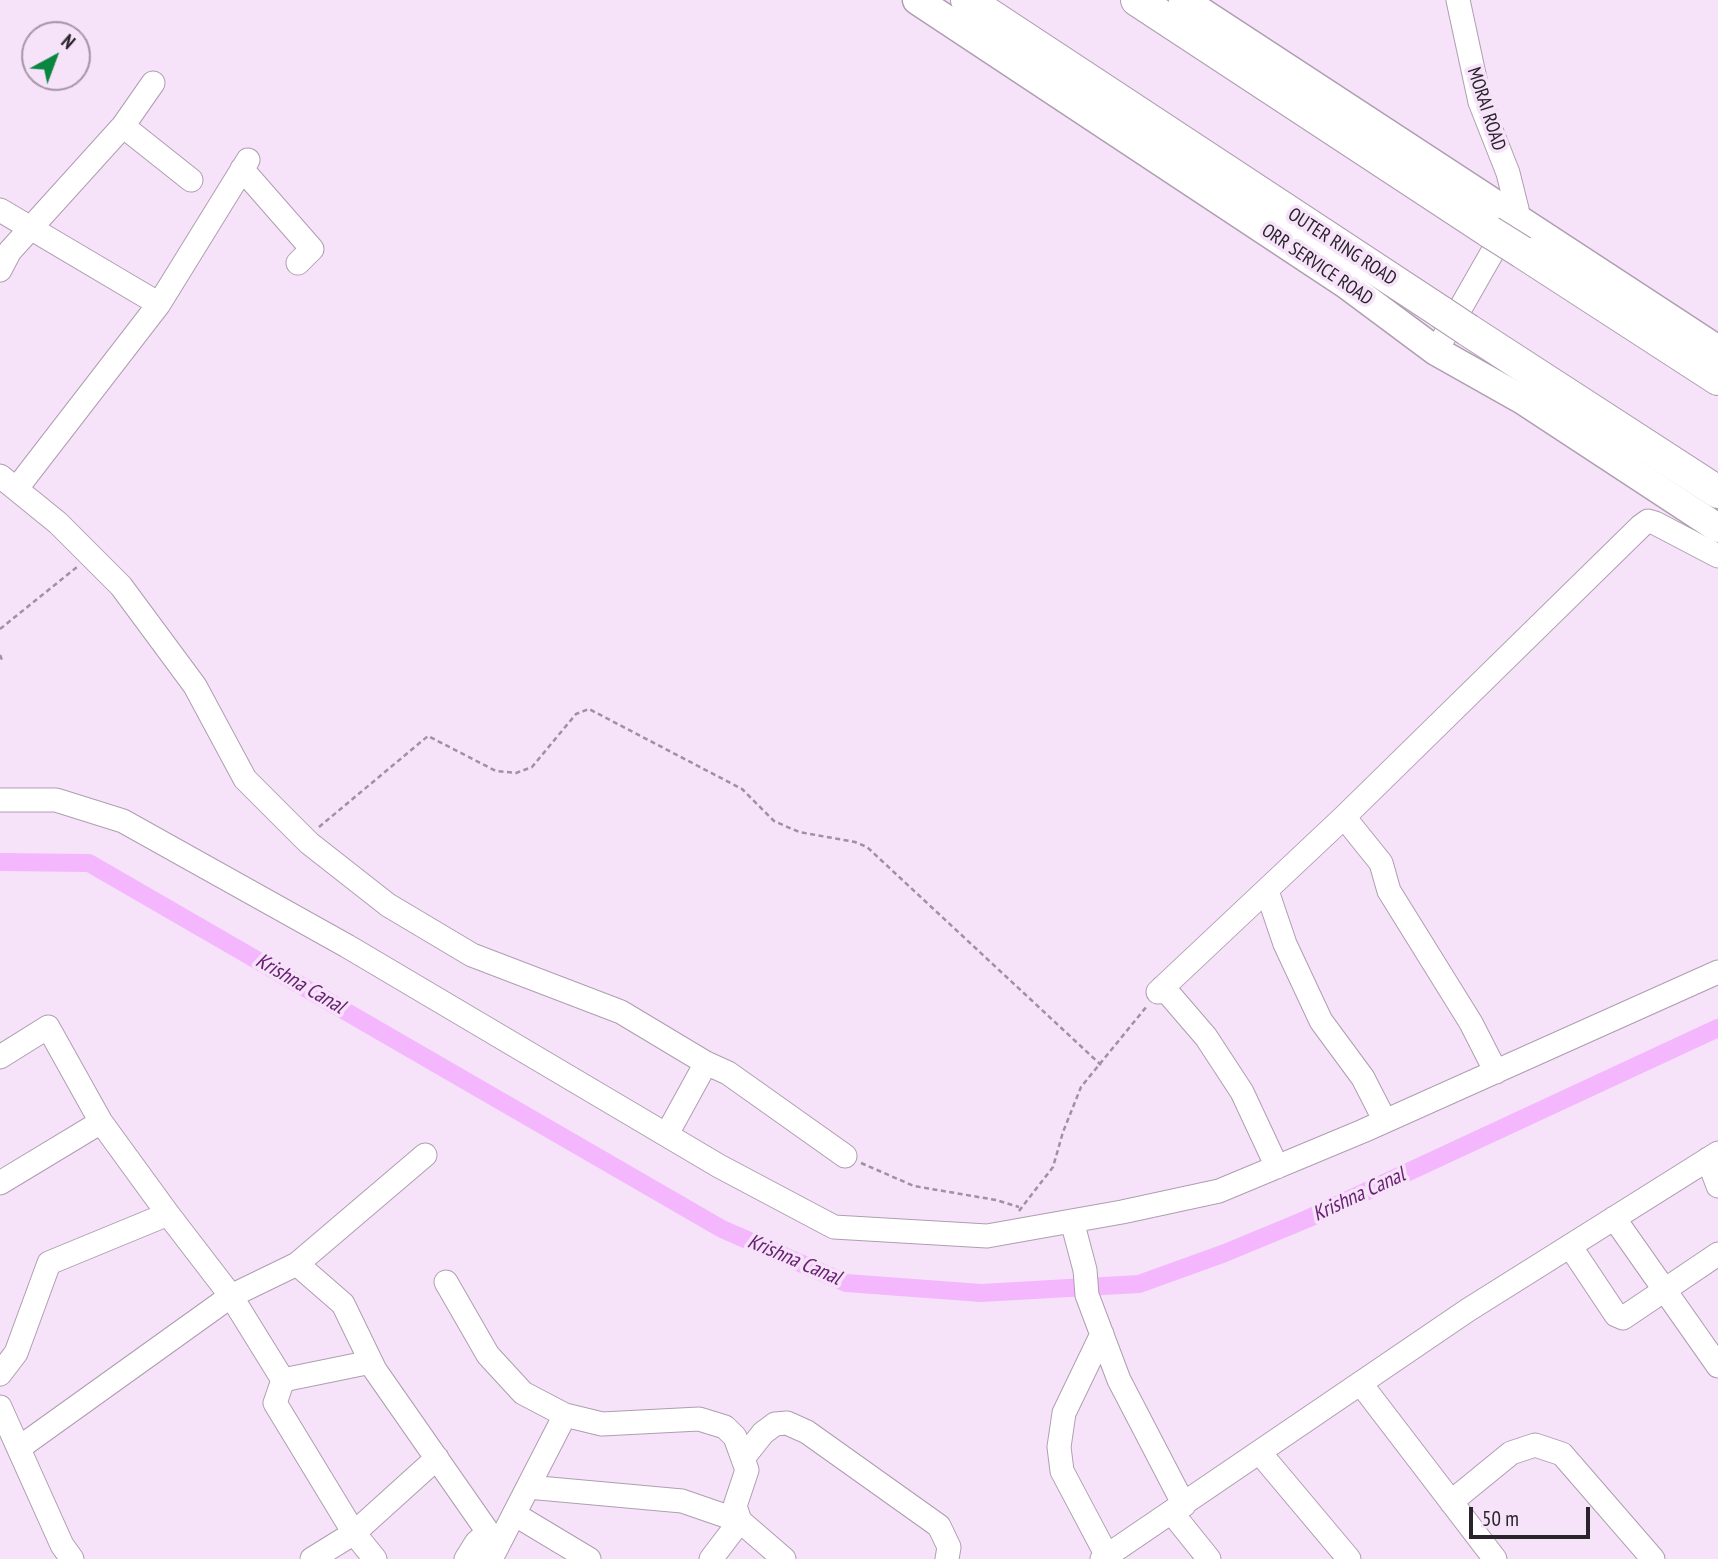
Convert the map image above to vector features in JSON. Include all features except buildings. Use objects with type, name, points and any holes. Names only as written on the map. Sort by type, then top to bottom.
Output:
[{"type":"highway","name":"OUTER RING ROAD","points":[[967,0],[1718,492]]},
{"type":"highway","points":[[1137,0],[1503,224],[1522,252],[1718,379]]},
{"type":"main road","name":"ORR SERVICE ROAD","points":[[917,0],[1346,284],[1436,351],[1538,410],[1718,528]]},
{"type":"main road","points":[[1183,0],[1503,224],[1718,350]]},
{"type":"street","name":"MORAI ROAD","points":[[1458,0],[1480,102],[1517,197],[1503,224]]},
{"type":"street","points":[[0,270],[10,251],[123,126],[153,83]]},
{"type":"street","points":[[123,126],[191,180]]},
{"type":"street","points":[[298,263],[312,249],[245,164],[159,304],[9,482],[121,586],[195,686],[245,779],[301,836],[388,905],[472,955],[621,1012],[706,1063],[728,1073],[845,1156]]},
{"type":"street","points":[[0,210],[159,304]]},
{"type":"street","points":[[1436,351],[1503,224]]},
{"type":"street","points":[[1277,1167],[1242,1092],[1206,1037],[1161,989],[1344,817],[1641,526],[1648,521],[1655,523],[1718,556]]},
{"type":"street","points":[[0,800],[56,800],[122,821],[347,946],[719,1166],[834,1227],[988,1236],[1219,1191],[1385,1121],[1718,972]]},
{"type":"street","points":[[1344,817],[1381,863],[1389,891],[1471,1023],[1496,1072]]},
{"type":"street","points":[[1266,891],[1285,944],[1321,1021],[1363,1078],[1385,1121]]},
{"type":"street","points":[[0,1058],[48,1027],[101,1122],[231,1296],[283,1380]]},
{"type":"street","points":[[667,1134],[706,1063]]},
{"type":"street","points":[[0,1182],[101,1122]]},
{"type":"street","points":[[19,1448],[231,1296],[297,1264],[425,1155]]},
{"type":"street","points":[[1102,1334],[1064,1413],[1059,1447],[1062,1471],[1104,1558],[1468,1310],[1713,1156],[1718,1186]]},
{"type":"street","points":[[0,1374],[16,1353],[49,1263],[168,1214]]},
{"type":"street","points":[[1614,1218],[1718,1366]]},
{"type":"street","points":[[1072,1221],[1085,1270],[1087,1295],[1119,1380],[1178,1509],[1209,1559]]},
{"type":"street","points":[[1570,1246],[1616,1315],[1623,1318],[1718,1254]]},
{"type":"street","points":[[297,1264],[344,1304],[371,1362],[488,1532],[476,1543],[466,1559]]},
{"type":"street","points":[[446,1282],[488,1355],[523,1393],[565,1415],[602,1424],[658,1419],[708,1421],[725,1427],[735,1437],[747,1471],[735,1506],[740,1521]]},
{"type":"street","points":[[283,1380],[371,1362]]},
{"type":"street","points":[[283,1380],[275,1403],[354,1532],[375,1559]]},
{"type":"street","points":[[1361,1384],[1495,1559]]},
{"type":"street","points":[[0,1407],[62,1545],[72,1559]]},
{"type":"street","points":[[491,1559],[565,1415]]},
{"type":"street","points":[[744,1457],[763,1433],[775,1424],[787,1423],[807,1432],[939,1526],[949,1546],[947,1559]]},
{"type":"street","points":[[1451,1502],[1511,1453],[1535,1445],[1562,1454],[1653,1559]]},
{"type":"street","points":[[1260,1453],[1349,1559]]},
{"type":"street","points":[[312,1559],[354,1532],[438,1458]]},
{"type":"street","points":[[528,1487],[682,1501],[740,1521],[784,1559]]},
{"type":"street","points":[[514,1514],[589,1559]]},
{"type":"street","points":[[711,1559],[740,1521]]},
{"type":"path","points":[[0,629],[74,570],[86,552]]},
{"type":"path","points":[[0,654],[2,660]]},
{"type":"path","points":[[301,836],[328,822],[421,739],[428,736],[437,738],[496,771],[516,773],[532,767],[576,714],[589,709],[742,789],[775,821],[799,832],[855,842],[867,847],[1101,1065]]},
{"type":"path","points":[[1015,1231],[1020,1207],[1053,1167],[1063,1132],[1081,1087],[1161,989]]},
{"type":"path","points":[[845,1156],[914,1186],[1020,1207]]},
{"type":"waterway","name":"Krishna Canal","points":[[0,862],[89,863],[722,1229],[846,1283],[981,1293],[1139,1284],[1225,1253],[1307,1219],[1718,1028]]}]
